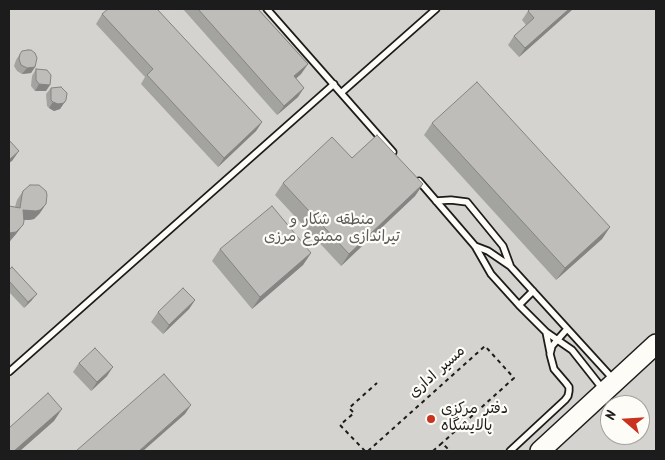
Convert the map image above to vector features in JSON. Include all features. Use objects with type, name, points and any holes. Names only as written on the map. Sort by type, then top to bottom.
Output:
[{"type":"main road","points":[[540,451],[656,344]]},
{"type":"main road","points":[[556,451],[656,359]]},
{"type":"lane","points":[[267,9],[398,158]]},
{"type":"lane","points":[[341,93],[436,9]]},
{"type":"lane","points":[[9,372],[334,84]]},
{"type":"lane","points":[[417,180],[475,246],[491,274],[519,305],[546,332],[572,350],[610,387]]},
{"type":"lane","points":[[436,201],[467,202],[504,246],[510,266]]},
{"type":"lane","points":[[475,246],[488,251],[510,266],[567,329],[610,387]]},
{"type":"lane","points":[[519,305],[533,291]]},
{"type":"lane","points":[[550,354],[552,346],[567,329]]},
{"type":"lane","points":[[510,451],[568,396],[569,391],[566,382],[554,369],[546,332]]},
{"type":"path","name":"مسیر اداری","points":[[368,451],[485,346],[514,378],[433,451]]},
{"type":"path","points":[[365,451],[340,425],[354,413],[349,408],[377,384]]},
{"type":"path","points":[[442,443],[450,451]]},
{"type":"green space","name":"منطقه شکار و تیراندازی ممنوع مرزی","points":[[9,9],[656,9],[656,451],[9,451]]},
{"type":"building","points":[[108,9],[157,9],[262,122],[224,158],[147,75],[153,69],[102,14]]},
{"type":"building","points":[[198,9],[258,9],[308,64],[294,76],[304,88],[284,106]]},
{"type":"building","points":[[530,9],[569,9],[525,48],[514,36],[534,18],[528,11]]},
{"type":"building","points":[[31,50],[37,58],[35,67],[27,68],[21,65],[20,54],[22,51]]},
{"type":"building","points":[[36,69],[47,70],[51,75],[50,85],[39,84],[36,80]]},
{"type":"building","points":[[477,82],[610,227],[565,268],[432,123]]},
{"type":"building","points":[[61,87],[67,93],[66,100],[64,103],[58,104],[51,100],[51,88]]},
{"type":"building","points":[[377,135],[423,184],[349,254],[283,183],[332,137],[352,158]]},
{"type":"building","points":[[9,140],[19,151],[9,160]]},
{"type":"building","points":[[30,185],[39,185],[46,191],[46,204],[40,210],[23,210],[23,225],[16,232],[9,233],[9,206],[20,208],[23,191]]},
{"type":"building","points":[[272,206],[311,253],[260,297],[220,249]]},
{"type":"building","points":[[12,267],[37,294],[28,302],[9,281],[9,270]]},
{"type":"building","points":[[183,288],[195,300],[169,325],[158,312]]},
{"type":"building","points":[[95,348],[113,367],[97,382],[79,363]]},
{"type":"building","points":[[164,374],[191,405],[139,451],[76,451]]},
{"type":"building","points":[[48,393],[62,409],[14,451],[9,451],[9,428]]},
{"type":"place","name":"دفتر مرکزی پالایشگاه","points":[[431,419]]}]
